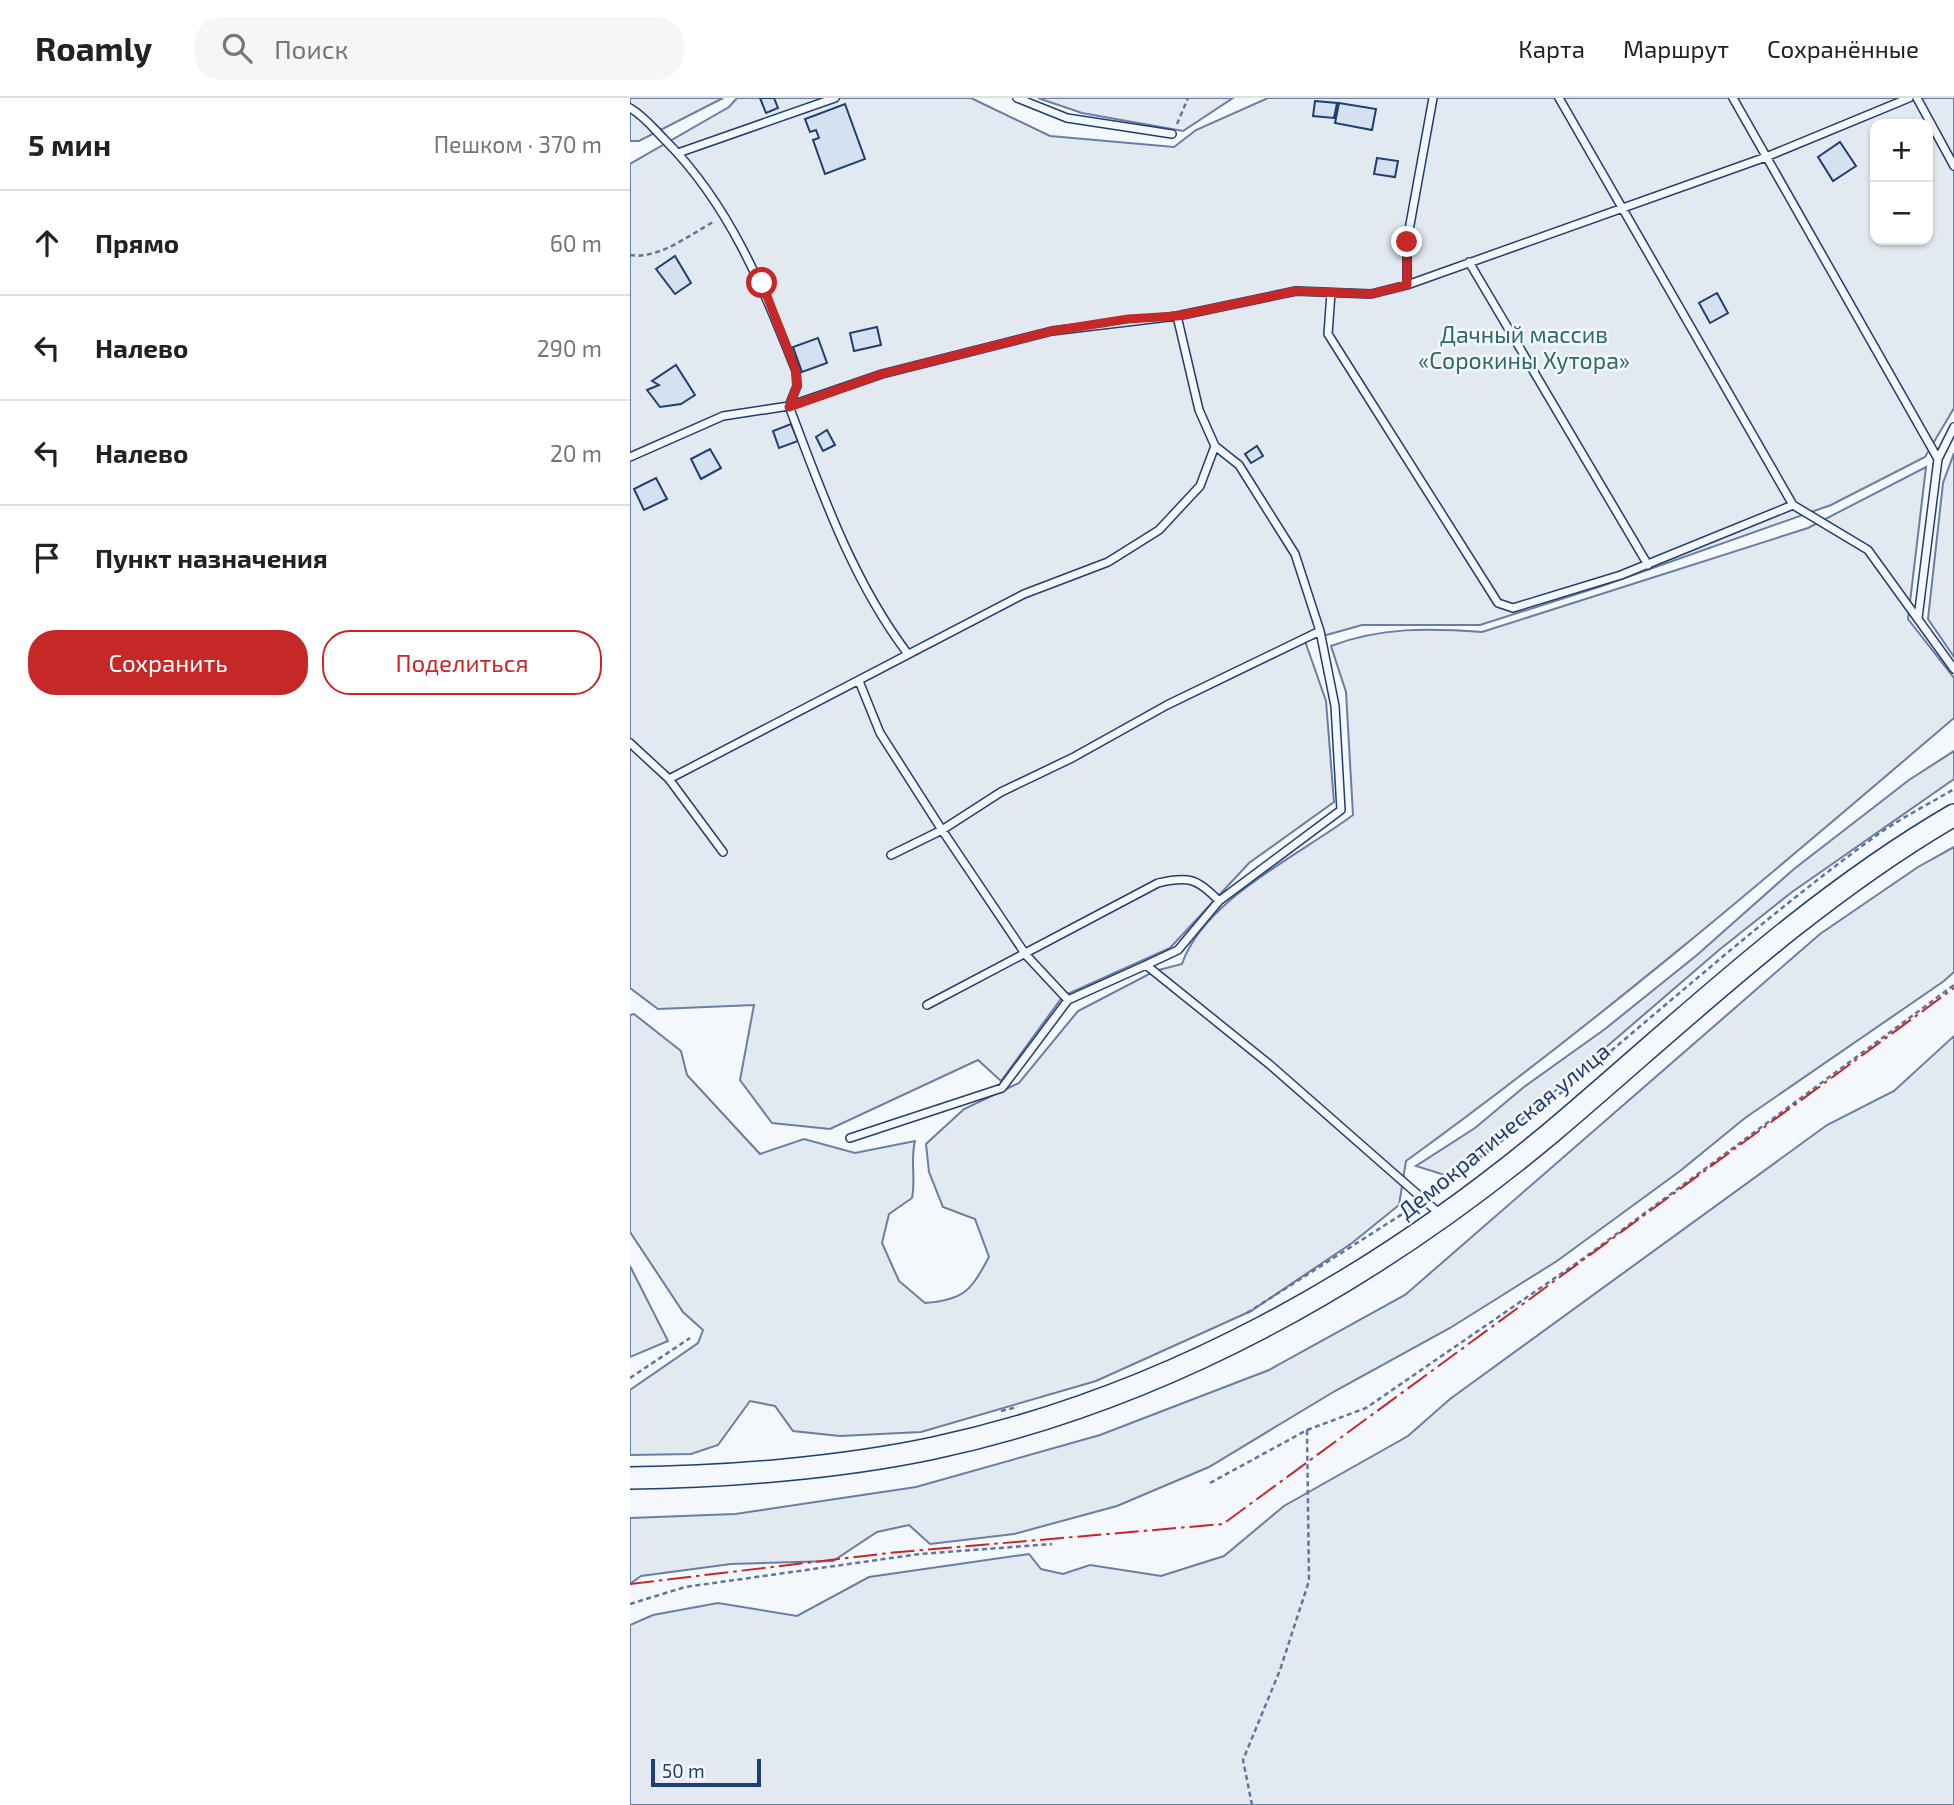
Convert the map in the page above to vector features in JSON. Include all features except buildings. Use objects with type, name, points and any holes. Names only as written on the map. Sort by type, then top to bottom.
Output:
[{"type":"main road","name":"Демократическая улица","points":[[630,1478],[788,1469],[933,1448],[1059,1414],[1208,1356],[1328,1293],[1443,1217],[1550,1133],[1745,964],[1894,850],[1954,816]]},
{"type":"lane","points":[[678,153],[835,98]]},
{"type":"lane","points":[[1017,98],[1067,118],[1172,134]]},
{"type":"lane","points":[[1407,285],[1407,242],[1433,98]]},
{"type":"lane","points":[[1559,98],[1793,505],[1868,550],[1954,669]]},
{"type":"lane","points":[[1733,98],[1938,459]]},
{"type":"lane","points":[[630,457],[723,416],[789,407],[882,374],[1052,331],[1128,319],[1177,316],[1296,291],[1371,294],[1407,285],[1766,157],[1909,98]]},
{"type":"lane","points":[[1917,98],[1954,166]]},
{"type":"lane","points":[[630,107],[678,153],[725,215],[762,283],[796,371],[797,386],[789,407],[849,553],[887,626],[908,654]]},
{"type":"lane","points":[[1469,262],[1648,565]]},
{"type":"lane","points":[[1331,293],[1328,334],[1498,603],[1513,608],[1648,565],[1793,505]]},
{"type":"lane","points":[[850,1138],[1002,1088],[1068,1000],[1178,950],[1219,901],[1341,810],[1335,706],[1320,631],[1295,554],[1239,465],[1215,446],[1199,410],[1177,316]]},
{"type":"lane","points":[[1918,619],[1938,459],[1954,427]]},
{"type":"lane","points":[[668,779],[1024,594],[1108,562],[1159,530],[1200,486],[1215,446]]},
{"type":"lane","points":[[891,855],[942,830],[1001,792],[1072,758],[1167,705],[1320,631]]},
{"type":"lane","points":[[859,681],[880,733],[942,830],[1026,955],[1068,1000]]},
{"type":"lane","points":[[630,743],[668,779],[723,852]]},
{"type":"lane","points":[[927,1005],[1158,883],[1181,878],[1203,884],[1219,901]]},
{"type":"lane","points":[[1146,965],[1269,1064],[1398,1180],[1426,1199],[1443,1217]]},
{"type":"path","points":[[1172,134],[1188,98]]},
{"type":"path","points":[[630,256],[667,248],[725,215]]},
{"type":"path","points":[[1241,1317],[1426,1199],[1537,1115],[1734,946],[1879,834],[1954,789]]},
{"type":"path","points":[[1210,1482],[1307,1430],[1366,1408],[1584,1258],[1954,985]]},
{"type":"path","points":[[630,1378],[690,1338]]},
{"type":"path","points":[[1000,1411],[1026,1404]]},
{"type":"path","points":[[1252,1805],[1243,1760],[1280,1670],[1309,1581],[1307,1430]]},
{"type":"path","points":[[630,1604],[685,1587],[920,1554],[1052,1544]]},
{"type":"green space","points":[[630,98],[723,98],[639,141],[630,141]]},
{"type":"green space","name":"Дачный массив «Сорокины Хутора»","points":[[737,98],[971,98],[1050,136],[1174,147],[1196,130],[1268,98],[1954,98],[1954,408],[1925,457],[1831,505],[1602,586],[1480,625],[1362,625],[1305,641],[1326,701],[1334,802],[1249,863],[1170,948],[1063,996],[1001,1081],[978,1060],[830,1129],[772,1123],[740,1080],[754,1005],[658,1009],[630,988],[630,164],[729,107]]},
{"type":"green space","points":[[1038,98],[1233,98],[1183,131],[1082,113]]},
{"type":"green space","points":[[1954,453],[1954,657],[1928,619],[1943,483]]},
{"type":"green space","points":[[1926,467],[1908,619],[1954,678],[1954,718],[1616,1001],[1406,1161],[1399,1205],[1352,1243],[1251,1311],[1096,1381],[921,1432],[840,1436],[793,1431],[775,1406],[750,1401],[718,1445],[691,1454],[630,1455],[630,1390],[698,1343],[703,1330],[683,1312],[630,1232],[630,1015],[634,1014],[681,1051],[687,1075],[760,1154],[804,1139],[855,1153],[915,1141],[912,1198],[889,1214],[882,1243],[899,1281],[925,1303],[958,1296],[977,1278],[989,1257],[975,1219],[943,1207],[929,1172],[926,1144],[964,1109],[1019,1083],[1078,1011],[1155,971],[1182,964],[1193,941],[1232,899],[1353,815],[1346,692],[1331,646],[1368,635],[1405,630],[1482,632],[1808,528]]},
{"type":"green space","points":[[1954,751],[1954,779],[1792,892],[1719,950],[1454,1178],[1416,1166],[1475,1128],[1524,1087],[1605,1029],[1697,955],[1794,869],[1909,780]]},
{"type":"green space","points":[[1954,847],[1954,972],[1944,981],[1745,1118],[1680,1171],[1557,1261],[1450,1328],[1335,1391],[1209,1467],[1117,1506],[1014,1534],[930,1544],[909,1525],[877,1532],[833,1561],[731,1564],[641,1576],[630,1584],[630,1518],[735,1514],[916,1487],[1100,1435],[1269,1370],[1405,1295],[1820,934],[1918,867]]},
{"type":"green space","points":[[1954,1036],[1954,1805],[630,1805],[630,1625],[653,1615],[718,1603],[797,1616],[869,1577],[1029,1554],[1041,1569],[1063,1574],[1090,1565],[1161,1576],[1224,1556],[1284,1506],[1408,1436],[1450,1399],[1827,1125],[1894,1091]]},
{"type":"green space","points":[[630,1266],[668,1341],[630,1357]]},
{"type":"power","points":[[630,1584],[889,1553],[1223,1524],[1954,988]]},
{"type":"route","points":[[762,283],[796,371],[797,386],[789,407],[882,374],[1052,331],[1128,319],[1177,316],[1296,291],[1371,294],[1407,285],[1407,242]]}]
